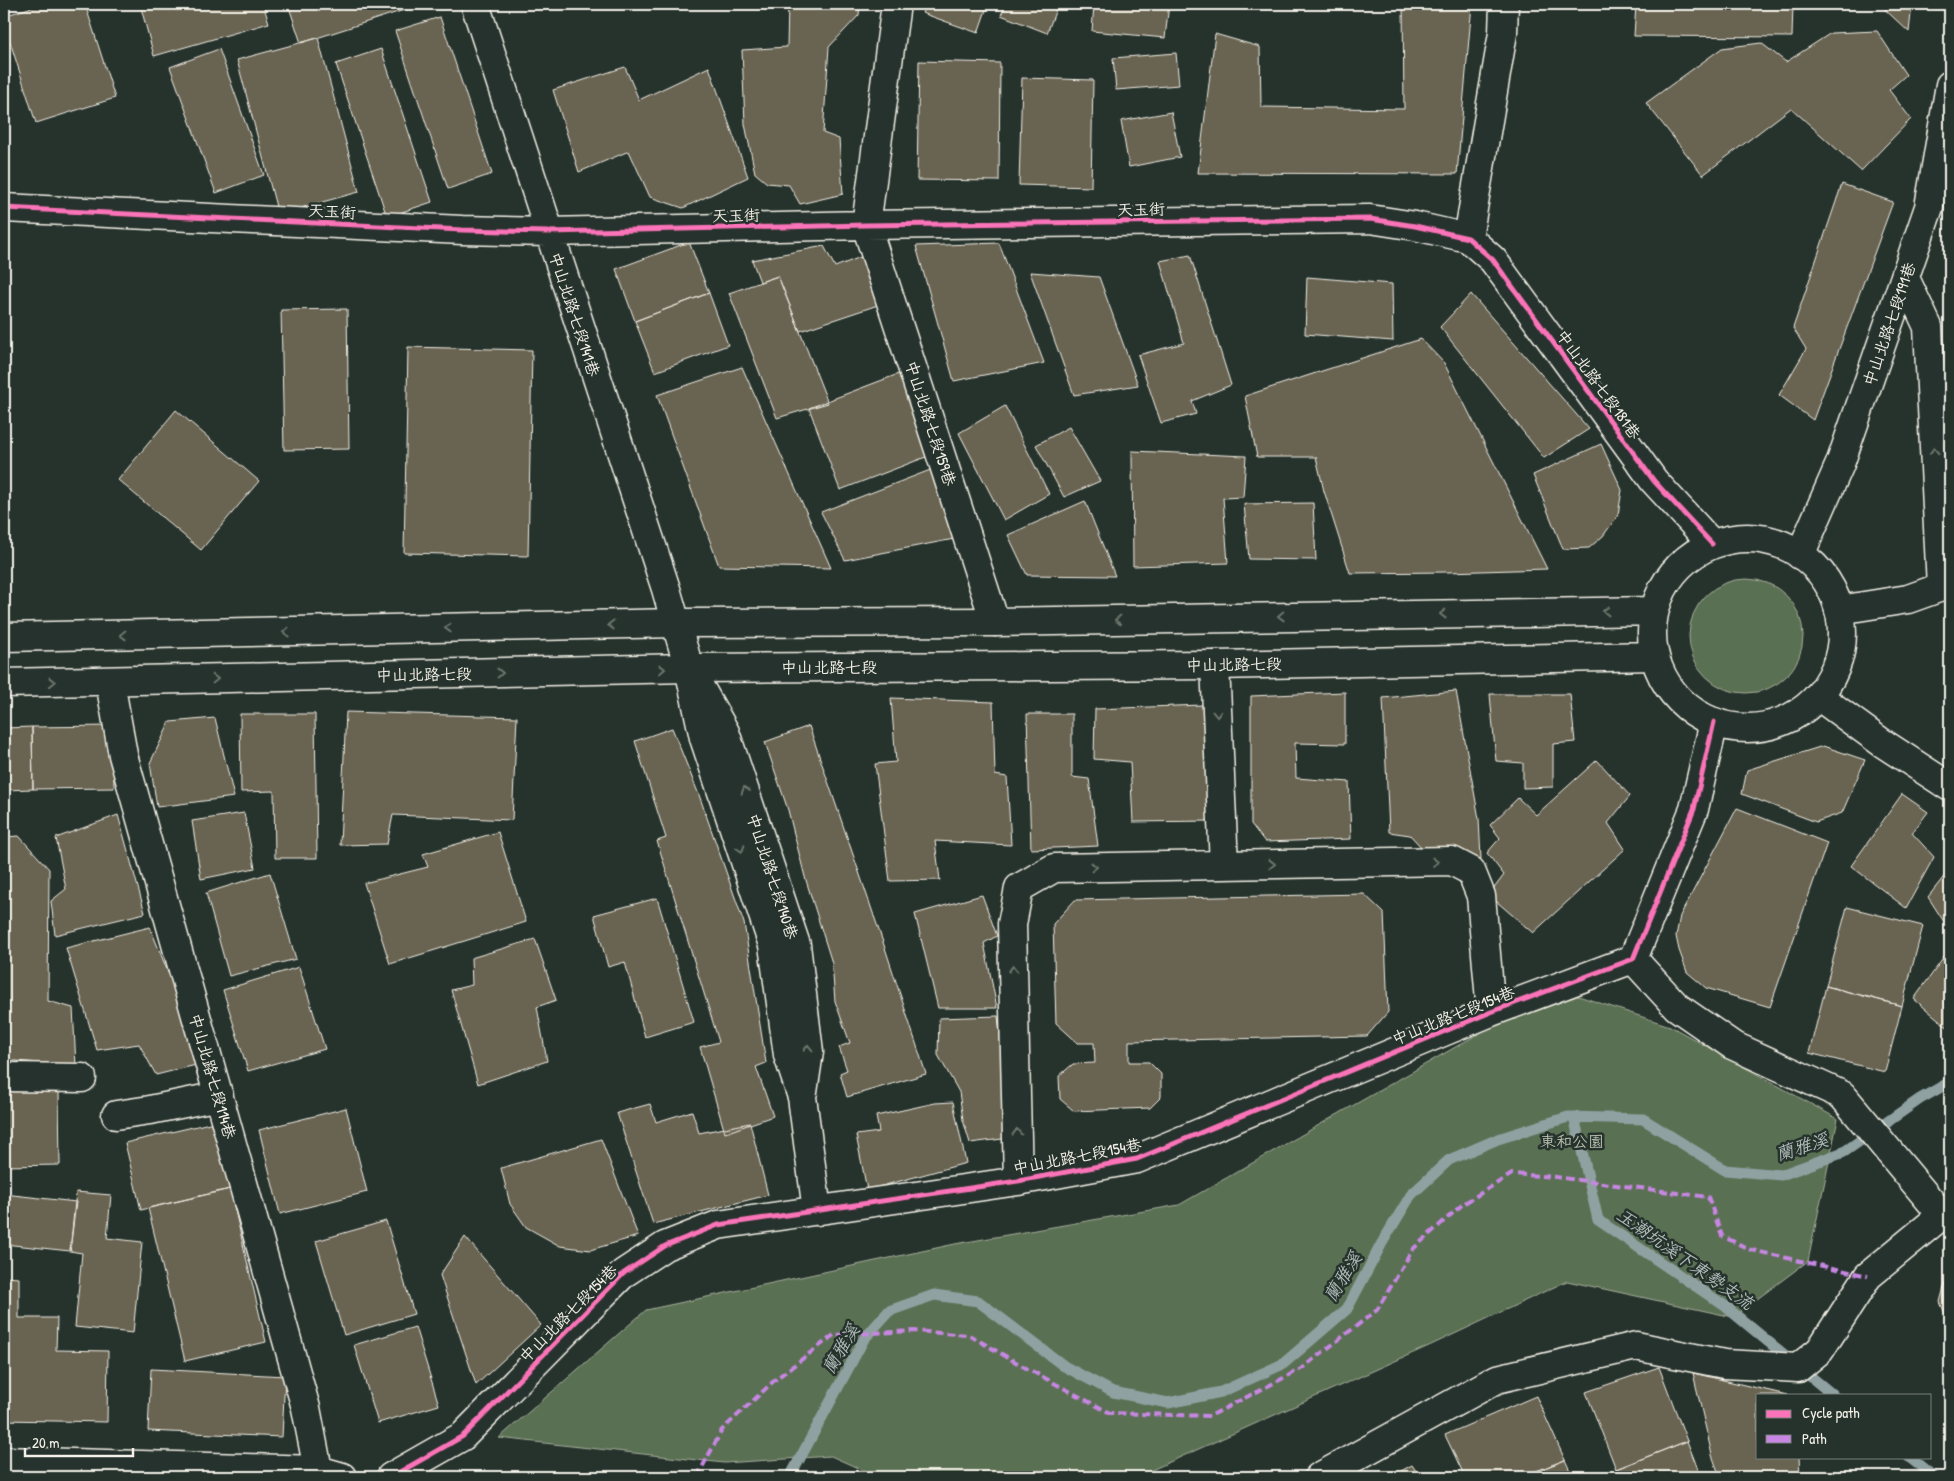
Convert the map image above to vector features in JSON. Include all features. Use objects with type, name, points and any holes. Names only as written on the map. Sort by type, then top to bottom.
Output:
[{"type":"street","name":"中山北路七段141巷","points":[[475,4],[677,623]]},
{"type":"street","points":[[866,225],[896,4]]},
{"type":"street","points":[[1468,238],[1504,32],[1504,4]]},
{"type":"street","name":"中山北路七段191巷","points":[[1800,555],[1840,464],[1929,207],[1950,85]]},
{"type":"street","name":"天玉街","points":[[4,208],[462,230],[548,232],[866,225],[1370,219],[1415,226],[1468,238]]},
{"type":"street","name":"中山北路七段159巷","points":[[866,225],[995,622]]},
{"type":"street","name":"中山北路七段181巷","points":[[1468,238],[1493,260],[1654,480],[1712,544]]},
{"type":"street","points":[[1839,610],[1908,598],[1946,585],[1928,327],[1905,278]]},
{"type":"street","points":[[1757,538],[1779,544],[1800,555],[1817,570],[1830,588],[1839,610],[1841,632],[1839,655],[1831,677],[1818,696],[1801,711],[1781,722],[1759,728],[1736,727],[1714,722],[1694,712],[1676,697],[1663,678],[1655,656],[1652,634],[1654,611],[1662,590],[1675,570],[1692,555],[1712,544],[1734,539],[1757,538]]},
{"type":"street","points":[[4,637],[677,623],[995,622],[1654,611]]},
{"type":"street","name":"中山北路七段140巷","points":[[677,623],[704,738],[773,945],[788,1055],[802,1097],[817,1211]]},
{"type":"street","name":"中山北路七段","points":[[4,683],[689,668],[1215,665],[1655,656]]},
{"type":"street","points":[[1215,665],[1224,865]]},
{"type":"street","name":"中山北路七段114巷","points":[[110,682],[123,755],[306,1408],[330,1473]]},
{"type":"street","points":[[1818,696],[1881,742],[1950,787]]},
{"type":"street","points":[[1319,1477],[1497,1379],[1636,1346],[1724,1364],[1798,1368],[1820,1350],[1868,1276],[1946,1213],[1842,1095],[1732,1045],[1677,1007],[1633,958],[1694,809],[1714,722]]},
{"type":"street","name":"中山北路七段154巷","points":[[1018,1180],[1012,924],[1019,888],[1054,868],[1452,861],[1471,871],[1480,896],[1491,1012]]},
{"type":"street","name":"中山北路七段154巷","points":[[392,1477],[463,1436],[624,1273],[665,1246],[718,1225],[1018,1180],[1137,1159],[1491,1012],[1633,958]]},
{"type":"street","points":[[4,1077],[82,1078]]},
{"type":"street","points":[[116,1115],[219,1096]]},
{"type":"street","points":[[4,1461],[330,1473]]},
{"type":"green space","points":[[1746,579],[1768,584],[1786,596],[1798,614],[1803,636],[1798,658],[1786,676],[1768,688],[1746,693],[1724,688],[1706,676],[1694,658],[1689,636],[1694,614],[1706,596],[1724,584]]},
{"type":"green space","name":"東和公園","points":[[1557,989],[1670,1026],[1838,1119],[1808,1261],[1733,1317],[1567,1281],[1431,1345],[1145,1473],[1144,1477],[878,1477],[831,1456],[724,1463],[499,1438],[646,1310],[955,1244],[1179,1205]]},
{"type":"building","points":[[42,4],[85,4],[115,98],[36,123],[4,23],[4,16]]},
{"type":"building","points":[[140,4],[263,4],[269,23],[154,56]]},
{"type":"building","points":[[288,4],[423,4],[301,43]]},
{"type":"building","points":[[788,4],[860,4],[859,15],[829,47],[823,133],[839,139],[843,194],[800,204],[789,185],[767,183],[755,173],[745,124],[742,50],[787,47]]},
{"type":"building","points":[[926,4],[988,4],[978,33],[922,13]]},
{"type":"building","points":[[1006,4],[1058,4],[1047,33],[1001,15]]},
{"type":"building","points":[[1094,4],[1169,4],[1165,38],[1092,31]]},
{"type":"building","points":[[1253,4],[1304,4],[1304,8],[1253,7]]},
{"type":"building","points":[[1403,4],[1472,4],[1457,174],[1198,173],[1215,34],[1260,47],[1261,107],[1404,109]]},
{"type":"building","points":[[1636,4],[1793,4],[1792,37],[1634,36]]},
{"type":"building","points":[[1879,4],[1912,4],[1909,32]]},
{"type":"building","points":[[440,17],[492,174],[448,189],[395,31]]},
{"type":"building","points":[[1877,31],[1906,75],[1889,90],[1911,119],[1861,171],[1791,108],[1703,175],[1646,103],[1722,48],[1761,43],[1786,62],[1831,33]]},
{"type":"building","points":[[318,38],[359,192],[278,214],[237,60]]},
{"type":"building","points":[[219,49],[264,175],[216,193],[170,67]]},
{"type":"building","points":[[381,49],[432,202],[387,217],[336,64]]},
{"type":"building","points":[[1176,53],[1179,85],[1116,90],[1113,58]]},
{"type":"building","points":[[919,61],[1000,63],[999,181],[917,180]]},
{"type":"building","points":[[625,67],[639,100],[709,67],[748,177],[683,208],[650,197],[629,151],[579,172],[553,90]]},
{"type":"building","points":[[1022,78],[1093,80],[1091,187],[1019,185]]},
{"type":"building","points":[[4,86],[8,157],[4,157]]},
{"type":"building","points":[[1171,112],[1180,157],[1129,167],[1121,121]]},
{"type":"building","points":[[1842,184],[1893,202],[1813,420],[1779,395],[1806,349],[1793,328]]},
{"type":"building","points":[[689,242],[709,293],[635,321],[616,269]]},
{"type":"building","points":[[999,243],[1044,363],[954,381],[916,246]]},
{"type":"building","points":[[824,246],[835,267],[866,255],[887,302],[800,331],[778,276],[760,282],[752,260]]},
{"type":"building","points":[[1190,255],[1231,385],[1192,401],[1196,414],[1161,423],[1138,355],[1184,343],[1160,261]]},
{"type":"building","points":[[1030,272],[1099,277],[1138,385],[1074,395]]},
{"type":"building","points":[[778,276],[828,403],[777,418],[729,293]]},
{"type":"building","points":[[1307,277],[1392,284],[1393,341],[1305,334]]},
{"type":"building","points":[[709,293],[728,345],[655,372],[635,321]]},
{"type":"building","points":[[1471,294],[1589,429],[1544,458],[1440,327]]},
{"type":"building","points":[[347,309],[349,449],[284,450],[281,310]]},
{"type":"building","points":[[1421,339],[1444,363],[1547,569],[1350,573],[1324,491],[1316,457],[1257,457],[1245,396]]},
{"type":"building","points":[[408,347],[532,350],[528,556],[404,553]]},
{"type":"building","points":[[742,367],[831,568],[719,566],[657,395]]},
{"type":"building","points":[[901,373],[931,455],[840,490],[809,408]]},
{"type":"building","points":[[1005,406],[1049,494],[1004,520],[959,433]]},
{"type":"building","points":[[176,410],[259,481],[201,550],[118,480]]},
{"type":"building","points":[[1069,427],[1100,481],[1064,497],[1036,445]]},
{"type":"building","points":[[1601,444],[1622,490],[1618,515],[1603,536],[1589,548],[1563,549],[1533,475]]},
{"type":"building","points":[[1132,451],[1246,456],[1243,497],[1223,498],[1228,563],[1133,566]]},
{"type":"building","points":[[933,469],[954,539],[845,560],[821,512]]},
{"type":"building","points":[[1085,501],[1115,576],[1027,575],[1008,535]]},
{"type":"building","points":[[1313,503],[1316,560],[1249,559],[1244,504]]},
{"type":"building","points":[[1456,691],[1479,819],[1481,859],[1424,850],[1410,835],[1389,832],[1383,698]]},
{"type":"building","points":[[1345,692],[1345,744],[1295,743],[1296,778],[1349,782],[1351,839],[1265,842],[1251,824],[1251,696]]},
{"type":"building","points":[[1490,694],[1570,694],[1575,742],[1553,744],[1553,787],[1523,788],[1523,763],[1496,761]]},
{"type":"building","points":[[891,698],[993,702],[995,775],[1007,777],[1011,845],[935,841],[940,880],[890,881],[875,764],[896,762]]},
{"type":"building","points":[[1203,705],[1210,821],[1133,822],[1130,762],[1094,759],[1095,709]]},
{"type":"building","points":[[346,712],[517,717],[512,820],[393,815],[387,844],[340,845]]},
{"type":"building","points":[[240,714],[315,714],[317,858],[275,858],[274,791],[241,792]]},
{"type":"building","points":[[1027,714],[1072,714],[1072,777],[1089,779],[1098,846],[1031,849]]},
{"type":"building","points":[[215,718],[234,797],[157,807],[150,763],[170,722]]},
{"type":"building","points":[[113,726],[114,788],[33,789],[32,727]]},
{"type":"building","points":[[809,726],[926,1074],[847,1097],[840,1073],[847,1070],[839,1047],[850,1043],[835,1001],[832,963],[805,877],[788,810],[765,742]]},
{"type":"building","points":[[32,727],[33,789],[4,790],[4,728]]},
{"type":"building","points":[[672,728],[699,795],[744,923],[766,1063],[756,1067],[773,1116],[725,1133],[700,1047],[719,1042],[657,841],[666,838],[635,741]]},
{"type":"building","points":[[1823,746],[1865,760],[1842,813],[1816,822],[1742,794],[1747,770]]},
{"type":"building","points":[[1597,760],[1630,796],[1608,823],[1625,849],[1533,933],[1489,895],[1504,875],[1487,853],[1500,838],[1490,825],[1518,798],[1536,815]]},
{"type":"building","points":[[1902,794],[1928,812],[1912,833],[1934,857],[1906,908],[1851,866]]},
{"type":"building","points":[[1737,808],[1827,843],[1770,1007],[1706,988],[1687,972],[1676,936],[1680,916]]},
{"type":"building","points":[[244,813],[255,868],[201,879],[192,821]]},
{"type":"building","points":[[118,815],[145,913],[55,935],[51,901],[66,889],[56,838]]},
{"type":"building","points":[[498,832],[526,922],[390,964],[364,883],[428,867],[423,854]]},
{"type":"building","points":[[19,836],[49,869],[48,1001],[73,1008],[76,1066],[4,1060],[4,837]]},
{"type":"building","points":[[1950,869],[1950,931],[1928,897]]},
{"type":"building","points":[[270,873],[296,959],[229,976],[206,893]]},
{"type":"building","points":[[1364,894],[1384,913],[1388,1012],[1367,1036],[1129,1041],[1129,1062],[1149,1062],[1161,1074],[1161,1097],[1150,1108],[1074,1111],[1060,1099],[1059,1076],[1073,1064],[1095,1063],[1094,1043],[1078,1043],[1056,1023],[1053,924],[1075,900]]},
{"type":"building","points":[[982,895],[997,936],[984,943],[997,1008],[938,1008],[915,914]]},
{"type":"building","points":[[657,898],[694,1022],[645,1037],[625,962],[608,967],[594,915]]},
{"type":"building","points":[[1847,907],[1923,926],[1902,1006],[1826,986]]},
{"type":"building","points":[[150,927],[204,1063],[156,1075],[139,1044],[97,1050],[66,948]]},
{"type":"building","points":[[535,939],[556,1000],[537,1007],[547,1061],[478,1084],[451,990],[472,985],[471,958]]},
{"type":"building","points":[[1950,949],[1950,1029],[1914,999]]},
{"type":"building","points":[[299,967],[325,1049],[248,1071],[223,990]]},
{"type":"building","points":[[1826,986],[1902,1006],[1885,1072],[1809,1053]]},
{"type":"building","points":[[998,1016],[1010,1138],[970,1143],[963,1120],[959,1092],[938,1055],[939,1018]]},
{"type":"building","points":[[4,1091],[59,1091],[60,1165],[4,1166]]},
{"type":"building","points":[[953,1102],[966,1163],[867,1190],[856,1135],[879,1132],[876,1116],[935,1103]]},
{"type":"building","points":[[650,1104],[656,1122],[692,1111],[699,1133],[750,1123],[768,1195],[653,1224],[617,1113]]},
{"type":"building","points":[[346,1108],[367,1192],[280,1214],[259,1130]]},
{"type":"building","points":[[214,1122],[230,1189],[141,1210],[125,1143]]},
{"type":"building","points":[[601,1139],[638,1236],[590,1250],[560,1246],[526,1227],[510,1204],[501,1168]]},
{"type":"building","points":[[230,1189],[266,1342],[185,1361],[148,1208]]},
{"type":"building","points":[[76,1192],[111,1195],[107,1238],[142,1242],[133,1333],[75,1327],[82,1253],[70,1251]]},
{"type":"building","points":[[4,1194],[76,1202],[70,1251],[4,1244]]},
{"type":"building","points":[[386,1221],[414,1314],[344,1335],[316,1241]]},
{"type":"building","points":[[465,1237],[541,1325],[476,1385],[440,1275]]},
{"type":"building","points":[[1950,1265],[1950,1325],[1940,1302]]},
{"type":"building","points":[[4,1277],[19,1278],[19,1318],[57,1318],[56,1350],[108,1351],[107,1422],[4,1420]]},
{"type":"building","points":[[415,1327],[439,1405],[378,1423],[354,1345]]},
{"type":"building","points":[[1659,1367],[1687,1441],[1616,1469],[1586,1392]]},
{"type":"building","points":[[151,1369],[285,1376],[282,1437],[148,1431]]},
{"type":"building","points":[[1693,1373],[1783,1394],[1756,1394],[1756,1458],[1799,1458],[1800,1477],[1720,1477],[1712,1455]]},
{"type":"building","points":[[1536,1396],[1565,1460],[1521,1477],[1465,1477],[1445,1435]]},
{"type":"building","points":[[1687,1441],[1701,1477],[1619,1477],[1616,1469]]},
{"type":"building","points":[[1565,1460],[1573,1477],[1521,1477]]},
{"type":"building","points":[[1412,1465],[1420,1477],[1390,1477]]},
{"type":"waterway","name":"蘭雅溪","points":[[790,1477],[864,1339],[889,1311],[934,1295],[978,1301],[1064,1366],[1113,1392],[1168,1403],[1221,1392],[1283,1364],[1347,1309],[1382,1243],[1411,1195],[1449,1160],[1498,1139],[1568,1117],[1643,1119],[1725,1170],[1781,1175],[1844,1152],[1920,1099],[1950,1082]]},
{"type":"waterway","name":"玉潮坑溪下東勢支流","points":[[1574,1117],[1598,1220],[1725,1306],[1832,1394]]},
{"type":"waterway","name":"玉潮坑溪下東勢支流","points":[[1910,1458],[1934,1477]]},
{"type":"marked path","points":[[697,1477],[722,1430],[777,1378],[834,1335],[914,1331],[969,1335],[1110,1413],[1210,1416],[1301,1369],[1377,1310],[1413,1249],[1463,1204],[1512,1174],[1556,1177],[1708,1197],[1722,1236],[1751,1250],[1868,1276]]},
{"type":"cycle path","points":[[4,208],[462,230],[548,232],[866,225],[1370,219],[1415,226],[1468,238],[1493,260],[1654,481],[1712,544]]},
{"type":"cycle path","points":[[391,1477],[463,1436],[624,1273],[665,1246],[718,1225],[1018,1181],[1137,1159],[1491,1012],[1633,959],[1694,809],[1714,722]]}]
